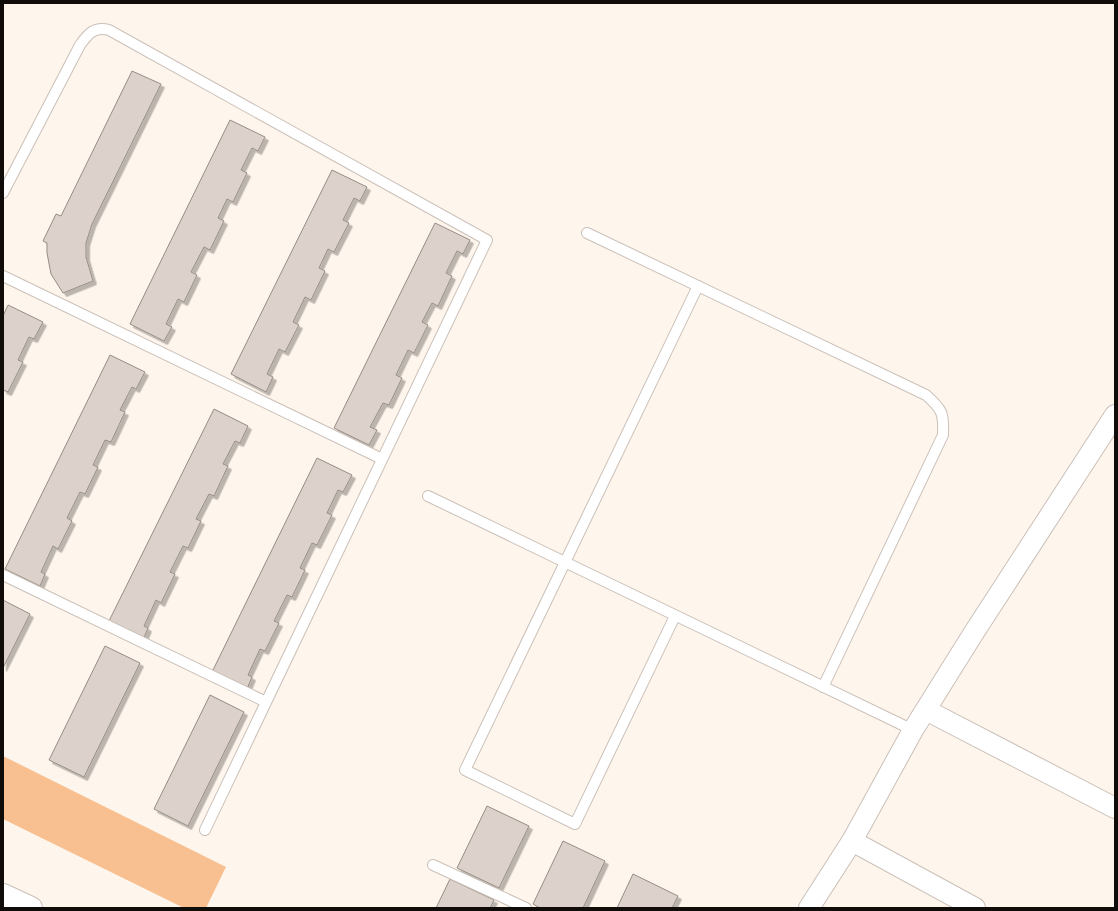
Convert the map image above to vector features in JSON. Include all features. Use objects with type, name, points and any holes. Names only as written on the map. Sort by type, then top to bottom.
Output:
[{"type":"main road","points":[[3,894],[31,908]]},
{"type":"street","points":[[809,908],[852,841],[913,730],[973,634],[1115,415]]},
{"type":"street","points":[[926,710],[1115,808]]},
{"type":"street","points":[[852,841],[975,908]]},
{"type":"lane","points":[[3,193],[80,45],[88,33],[100,28],[109,30],[487,240],[205,830]]},
{"type":"lane","points":[[587,233],[926,395],[940,407],[944,422],[943,435],[823,686]]},
{"type":"lane","points":[[3,276],[382,459]]},
{"type":"lane","points":[[675,616],[575,824],[465,770],[698,286]]},
{"type":"lane","points":[[428,496],[913,730]]},
{"type":"lane","points":[[3,575],[266,702]]},
{"type":"lane","points":[[433,865],[526,908]]},
{"type":"shaded area","points":[[3,756],[226,867],[206,908],[184,908],[3,819]]},
{"type":"building","points":[[132,71],[161,84],[92,224],[86,243],[86,257],[93,281],[63,293],[51,274],[47,253],[47,243],[43,241],[56,214],[61,216]]},
{"type":"building","points":[[230,120],[265,137],[258,151],[252,148],[241,170],[247,173],[233,202],[227,199],[218,218],[224,221],[210,250],[204,247],[191,272],[197,275],[184,302],[178,299],[166,324],[172,327],[164,341],[130,324]]},
{"type":"building","points":[[332,170],[367,187],[360,201],[354,198],[343,220],[349,223],[334,252],[328,249],[319,268],[325,271],[311,300],[305,297],[293,322],[299,325],[285,352],[279,349],[267,374],[273,377],[266,392],[231,374]]},
{"type":"building","points":[[435,223],[470,240],[463,254],[457,251],[446,273],[452,276],[438,306],[432,303],[422,322],[428,325],[414,353],[408,350],[396,375],[402,378],[389,405],[383,403],[370,427],[377,430],[369,445],[334,428]]},
{"type":"building","points":[[8,305],[43,322],[34,339],[29,337],[18,360],[23,362],[8,392],[3,390],[3,316]]},
{"type":"building","points":[[110,355],[145,372],[136,389],[132,387],[120,410],[125,412],[111,442],[105,440],[93,465],[98,467],[85,494],[80,492],[67,518],[72,521],[58,549],[53,546],[41,572],[45,574],[40,586],[5,569]]},
{"type":"building","points":[[214,409],[248,426],[240,443],[235,441],[223,464],[228,466],[214,496],[209,494],[196,519],[201,521],[188,548],[183,546],[170,572],[175,574],[161,603],[156,600],[144,626],[148,628],[143,640],[108,623]]},
{"type":"building","points":[[317,458],[352,475],[343,492],[338,490],[327,513],[332,515],[317,545],[312,543],[300,568],[305,570],[292,597],[287,595],[274,621],[279,623],[265,651],[260,649],[248,675],[252,677],[247,689],[212,672]]},
{"type":"building","points":[[3,600],[30,614],[3,668]]},
{"type":"building","points":[[105,646],[140,663],[84,777],[49,760]]},
{"type":"building","points":[[210,695],[244,712],[188,826],[154,809]]},
{"type":"building","points":[[487,806],[529,826],[499,888],[457,868]]},
{"type":"building","points":[[563,841],[605,861],[583,908],[540,908],[533,904]]},
{"type":"building","points":[[633,874],[678,896],[672,908],[617,908]]},
{"type":"building","points":[[450,879],[494,900],[490,908],[436,908]]}]
